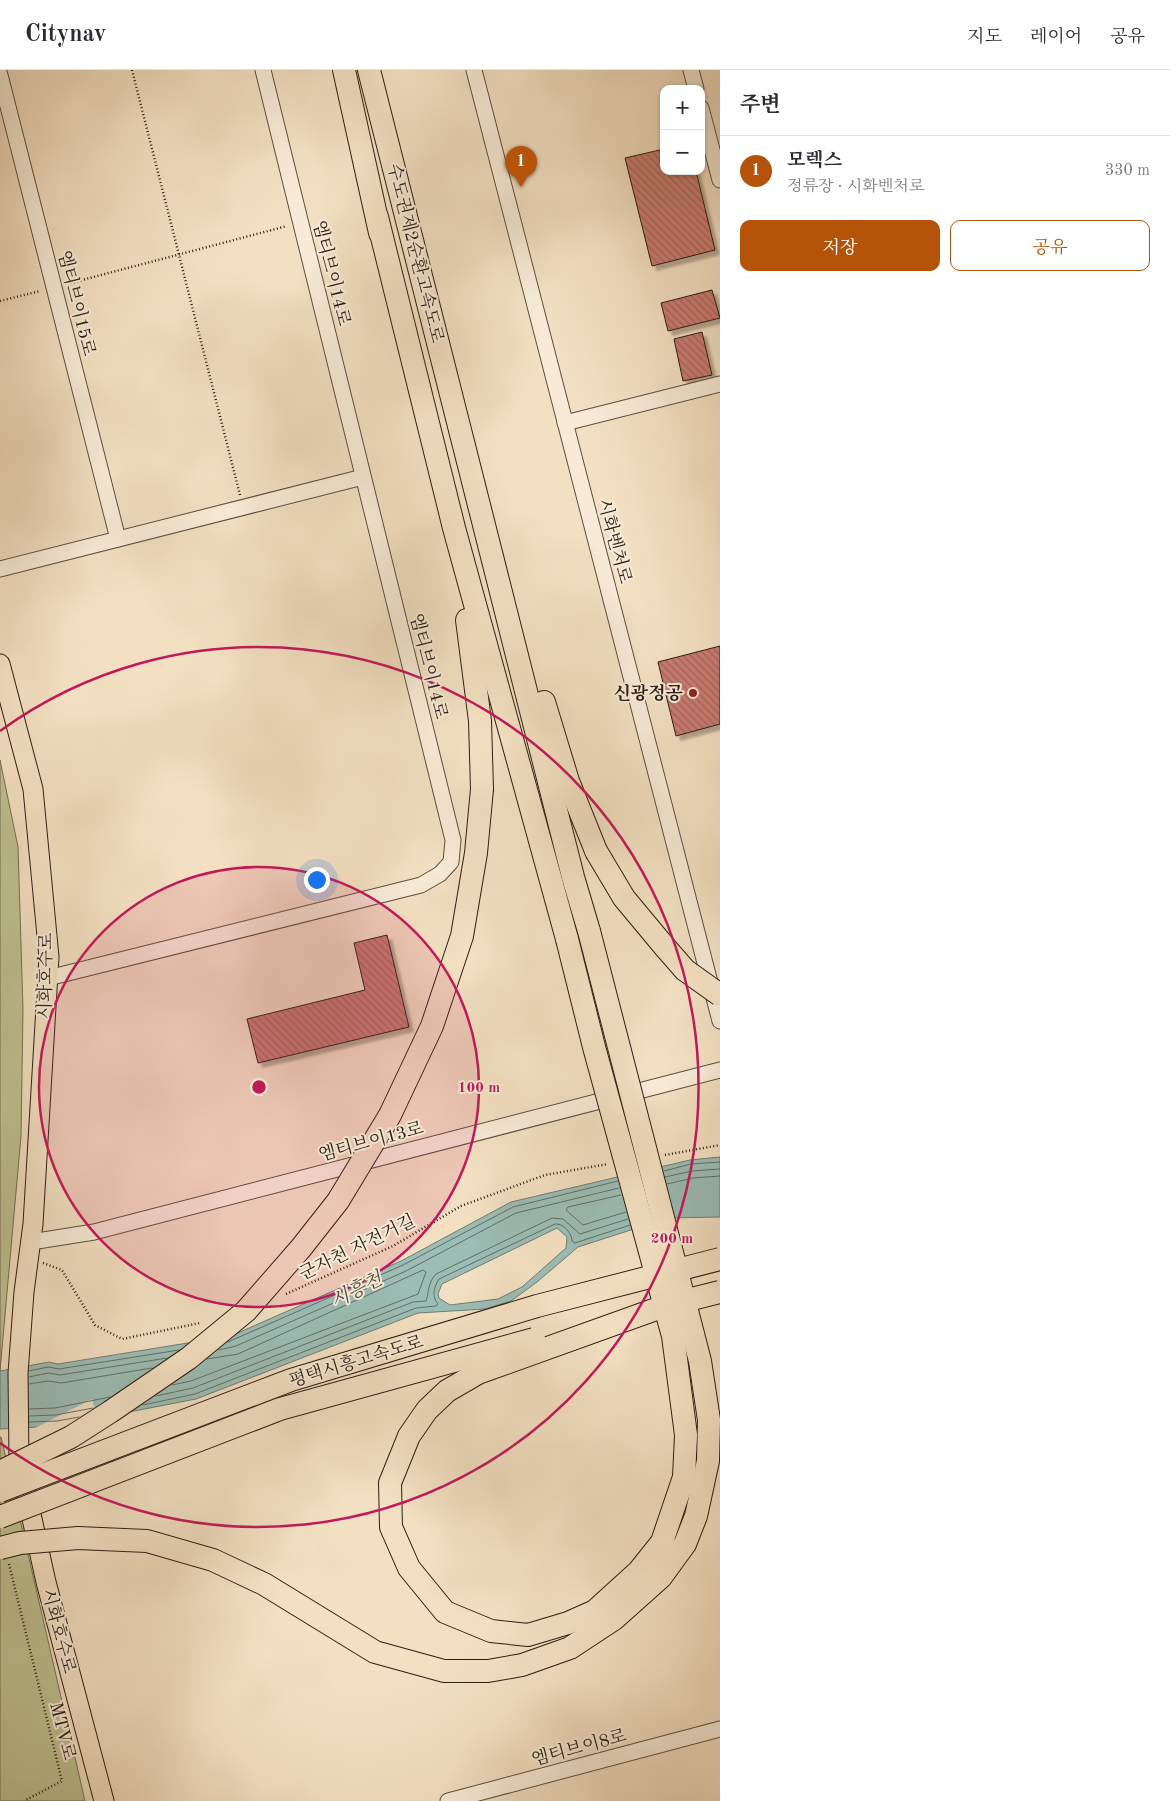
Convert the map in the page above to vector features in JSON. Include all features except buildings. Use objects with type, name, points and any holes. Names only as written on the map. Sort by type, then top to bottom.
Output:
[{"type":"highway","name":"수도권제2순환고속도로","points":[[344,70],[377,217]]},
{"type":"highway","name":"수도권제2순환고속도로","points":[[369,70],[462,436]]},
{"type":"highway","points":[[0,1472],[71,1437],[190,1358],[246,1311],[301,1248],[338,1201],[390,1115],[432,1026],[462,936],[476,853],[482,789],[480,720],[468,628],[377,217]]},
{"type":"highway","points":[[377,217],[457,537],[673,1336],[686,1435],[684,1477],[662,1542],[638,1572],[595,1611],[568,1623],[528,1635],[491,1631],[445,1612],[409,1568],[391,1527],[390,1483],[410,1436],[427,1410],[447,1391],[478,1373],[659,1308]]},
{"type":"highway","points":[[462,436],[568,781],[596,851],[624,898],[664,946],[685,970],[720,995]]},
{"type":"highway","points":[[3,1552],[20,1543],[78,1538],[147,1541],[213,1560],[264,1584],[375,1652],[444,1671],[488,1671],[522,1665],[570,1648],[614,1619],[661,1577],[685,1544],[696,1516],[708,1461],[708,1420],[700,1361],[589,931],[573,877],[462,436]]},
{"type":"highway","name":"평택시흥고속도로","points":[[0,1491],[291,1380],[537,1306],[720,1259]]},
{"type":"highway","name":"평택시흥고속도로","points":[[0,1517],[280,1409],[491,1350],[720,1292]]},
{"type":"main road","name":"시화호수로","points":[[0,664],[33,789],[49,957],[33,1251],[24,1292],[18,1373],[19,1460],[46,1582],[104,1801]]},
{"type":"street","name":"엠티브이14로","points":[[48,978],[421,885],[440,874],[451,862],[453,840],[263,70]]},
{"type":"street","name":"시화벤처로","points":[[474,70],[720,1020]]},
{"type":"street","points":[[691,70],[695,85]]},
{"type":"street","name":"엠티브이15로","points":[[0,75],[118,539]]},
{"type":"street","points":[[705,123],[720,180]]},
{"type":"street","points":[[565,423],[720,384]]},
{"type":"street","points":[[0,569],[363,477]]},
{"type":"street","name":"엠티브이13로","points":[[33,1251],[94,1232],[720,1070]]},
{"type":"street","name":"엠티브이8로","points":[[448,1801],[720,1729]]},
{"type":"path","points":[[132,70],[243,507]]},
{"type":"path","points":[[0,301],[300,223]]},
{"type":"path","points":[[660,1155],[720,1145]]},
{"type":"path","name":"군자천 자전거길","points":[[282,1295],[300,1289],[394,1246],[461,1206],[545,1175],[612,1164]]},
{"type":"path","points":[[33,1251],[62,1270],[95,1325],[122,1340],[204,1323]]},
{"type":"path","name":"MTV로","points":[[3,1552],[62,1781],[24,1801]]},
{"type":"green space","points":[[0,760],[18,847],[23,1010],[21,1136],[0,1371]]},
{"type":"green space","points":[[1,1437],[85,1801],[0,1801]]},
{"type":"water","name":"시흥천","points":[[720,1157],[720,1217],[668,1218],[578,1247],[537,1282],[511,1301],[485,1309],[418,1313],[196,1399],[57,1426],[0,1429],[0,1371],[49,1362],[58,1364],[231,1336],[401,1261],[511,1202],[690,1160]],"holes":[[[557,1228],[567,1237],[566,1248],[522,1287],[498,1299],[450,1305],[439,1298],[438,1294],[442,1284]]]},
{"type":"pier","points":[[92,1399],[98,1421],[58,1429],[31,1430]]},
{"type":"place","name":"모렉스","points":[[521,187]]},
{"type":"place","name":"신광정공","points":[[693,693]]}]
